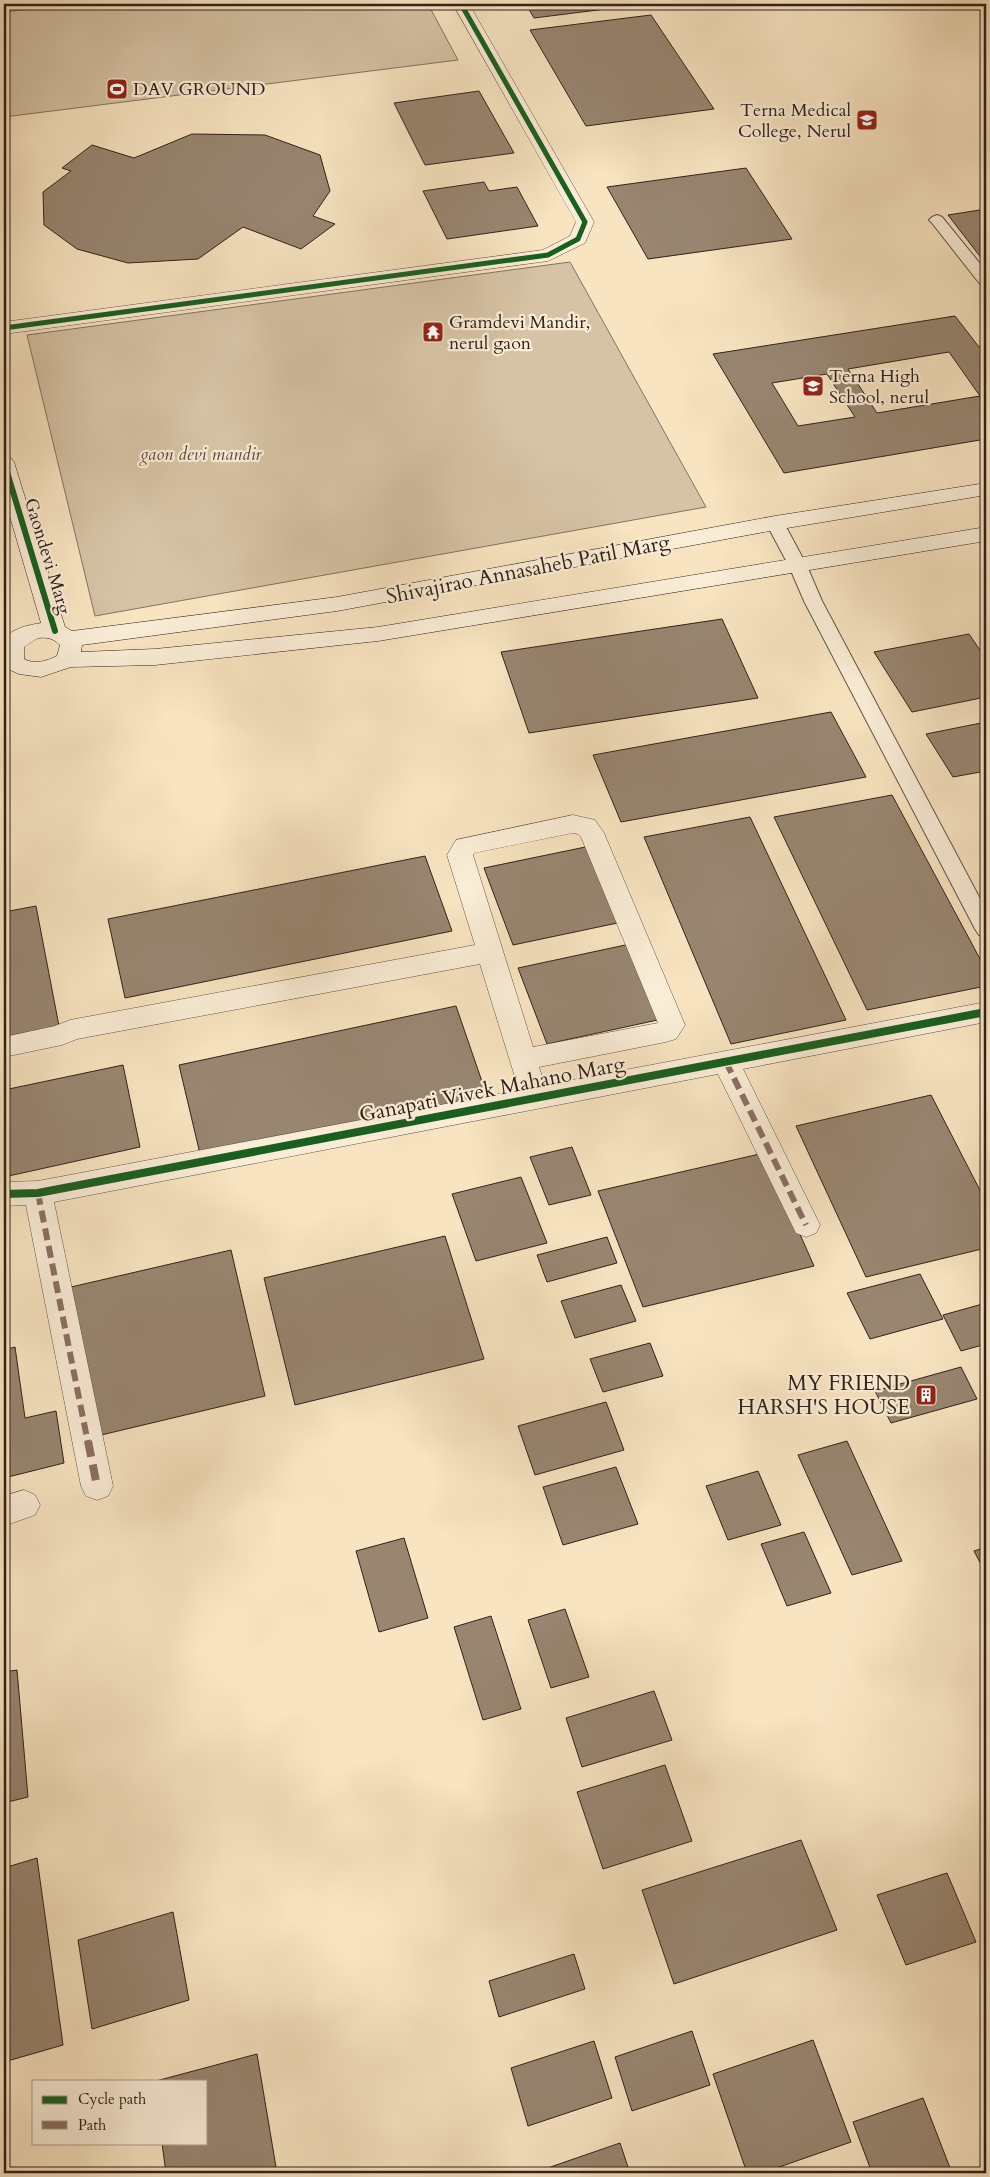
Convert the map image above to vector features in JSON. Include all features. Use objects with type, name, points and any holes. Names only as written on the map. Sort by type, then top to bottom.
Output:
[{"type":"street","points":[[4,328],[548,255],[578,239],[585,222],[461,4]]},
{"type":"street","name":"Gaondevi Marg","points":[[4,462],[63,643]]},
{"type":"street","name":"Shivajirao Annasaheb Patil Marg","points":[[63,643],[337,604],[775,523],[986,489]]},
{"type":"street","name":"Shivajirao Annasaheb Patil Marg","points":[[63,643],[155,657],[378,634],[986,534]]},
{"type":"street","points":[[45,630],[63,643],[41,670],[9,657],[26,633],[45,630]]},
{"type":"street","points":[[522,1059],[666,1032],[672,1025],[592,833],[586,826],[573,824],[465,846],[460,855],[522,1059],[535,1099]]},
{"type":"street","points":[[4,1047],[62,1035],[70,1030],[490,952]]},
{"type":"street","name":"Ganapati Vivek Mahano Marg","points":[[4,1194],[38,1193],[986,1012]]},
{"type":"street","points":[[726,1062],[806,1225]]},
{"type":"street","points":[[38,1193],[96,1486]]},
{"type":"lane","points":[[937,220],[986,281]]},
{"type":"lane","points":[[775,523],[798,566],[813,601],[986,929]]},
{"type":"green space","name":"DAV GROUND","points":[[74,4],[428,4],[458,60],[4,117],[4,12]]},
{"type":"green space","name":"gaon devi mandir","points":[[570,262],[706,507],[95,616],[27,335]]},
{"type":"building","points":[[526,4],[646,4],[534,18]]},
{"type":"building","points":[[651,15],[714,109],[586,126],[530,30]]},
{"type":"building","points":[[479,91],[514,153],[425,165],[394,103]]},
{"type":"building","points":[[192,134],[265,135],[320,155],[330,191],[313,216],[335,224],[301,249],[243,227],[198,259],[128,263],[77,249],[44,225],[43,192],[71,171],[62,168],[92,145],[134,158]]},
{"type":"building","points":[[746,168],[792,239],[648,259],[607,187]]},
{"type":"building","points":[[484,182],[489,191],[517,187],[538,226],[447,239],[423,191]]},
{"type":"building","points":[[986,209],[986,264],[948,215]]},
{"type":"building","points":[[955,316],[979,347],[986,346],[986,439],[784,473],[713,354]],"holes":[[[949,352],[980,396],[877,413],[848,369]],[[827,374],[855,417],[798,426],[772,383]]]},
{"type":"building","points":[[722,619],[758,698],[529,733],[501,652]]},
{"type":"building","points":[[969,634],[986,659],[986,697],[912,712],[874,652]]},
{"type":"building","points":[[831,712],[866,777],[621,822],[593,755]]},
{"type":"building","points":[[986,722],[986,771],[953,777],[926,734]]},
{"type":"building","points":[[892,795],[986,970],[986,986],[867,1010],[774,817]]},
{"type":"building","points":[[750,817],[846,1020],[731,1044],[644,837]]},
{"type":"building","points":[[595,845],[627,921],[513,945],[484,868]]},
{"type":"building","points":[[425,856],[452,931],[125,998],[108,919]]},
{"type":"building","points":[[36,906],[59,1026],[4,1037],[4,912]]},
{"type":"building","points":[[630,944],[662,1019],[547,1044],[518,968]]},
{"type":"building","points":[[456,1006],[487,1096],[201,1158],[179,1065]]},
{"type":"building","points":[[123,1065],[140,1147],[4,1177],[4,1090]]},
{"type":"building","points":[[931,1095],[986,1202],[986,1248],[866,1277],[796,1126]]},
{"type":"building","points":[[572,1147],[591,1195],[549,1205],[530,1157]]},
{"type":"building","points":[[764,1153],[814,1266],[643,1307],[598,1191]]},
{"type":"building","points":[[521,1177],[547,1243],[476,1261],[452,1194]]},
{"type":"building","points":[[445,1236],[484,1359],[295,1405],[264,1278]]},
{"type":"building","points":[[607,1237],[617,1263],[547,1282],[537,1255]]},
{"type":"building","points":[[231,1250],[265,1396],[97,1436],[71,1287]]},
{"type":"building","points":[[920,1274],[943,1319],[870,1339],[847,1293]]},
{"type":"building","points":[[621,1285],[636,1321],[575,1338],[561,1301]]},
{"type":"building","points":[[986,1303],[986,1344],[961,1351],[943,1315]]},
{"type":"building","points":[[650,1343],[663,1376],[603,1392],[590,1359]]},
{"type":"building","points":[[15,1347],[25,1418],[56,1411],[64,1463],[4,1478],[4,1350]]},
{"type":"building","name":"MY FRIEND HARSH'S HOUSE","points":[[961,1367],[977,1399],[891,1423],[875,1391]]},
{"type":"building","points":[[606,1402],[624,1450],[535,1475],[518,1426]]},
{"type":"building","points":[[847,1441],[902,1561],[852,1575],[798,1455]]},
{"type":"building","points":[[616,1467],[638,1524],[563,1545],[543,1487]]},
{"type":"building","points":[[758,1471],[781,1525],[728,1540],[706,1486]]},
{"type":"building","points":[[804,1532],[831,1593],[787,1606],[761,1544]]},
{"type":"building","points":[[404,1538],[428,1618],[379,1632],[356,1551]]},
{"type":"building","points":[[986,1547],[986,1574],[974,1551]]},
{"type":"building","points":[[565,1609],[589,1677],[551,1688],[528,1620]]},
{"type":"building","points":[[491,1616],[521,1709],[483,1720],[454,1627]]},
{"type":"building","points":[[17,1670],[28,1797],[4,1803],[4,1672]]},
{"type":"building","points":[[654,1691],[672,1740],[582,1767],[566,1718]]},
{"type":"building","points":[[665,1765],[692,1841],[603,1869],[577,1792]]},
{"type":"building","points":[[801,1840],[837,1930],[674,1984],[642,1890]]},
{"type":"building","points":[[37,1858],[63,2045],[4,2062],[4,1868]]},
{"type":"building","points":[[947,1873],[976,1942],[906,1965],[877,1895]]},
{"type":"building","points":[[173,1912],[189,2000],[92,2029],[78,1940]]},
{"type":"building","points":[[574,1954],[585,1989],[499,2017],[489,1981]]},
{"type":"building","points":[[692,2031],[710,2085],[632,2111],[615,2057]]},
{"type":"building","points":[[813,2040],[851,2142],[762,2173],[747,2173],[713,2074]]},
{"type":"building","points":[[594,2041],[612,2098],[528,2126],[511,2068]]},
{"type":"building","points":[[257,2054],[277,2173],[166,2173],[162,2144],[208,2144],[208,2080],[160,2080]]},
{"type":"building","points":[[923,2098],[952,2173],[872,2173],[853,2122]]},
{"type":"building","points":[[620,2143],[630,2173],[533,2173]]},
{"type":"marked path","points":[[726,1062],[806,1225]]},
{"type":"marked path","points":[[38,1193],[97,1486]]},
{"type":"cycle path","points":[[4,328],[548,255],[578,239],[585,222],[461,4]]},
{"type":"cycle path","points":[[4,462],[55,631]]},
{"type":"cycle path","points":[[4,1194],[38,1193],[986,1012]]},
{"type":"place","name":"DAV GROUND","points":[[117,89]]},
{"type":"place","name":"Terna Medical College, Nerul","points":[[867,120]]},
{"type":"place","name":"Gramdevi Mandir, nerul gaon","points":[[433,332]]},
{"type":"place","name":"Terna High School, nerul","points":[[813,386]]},
{"type":"place","name":"MY FRIEND HARSH'S HOUSE","points":[[926,1395]]}]
